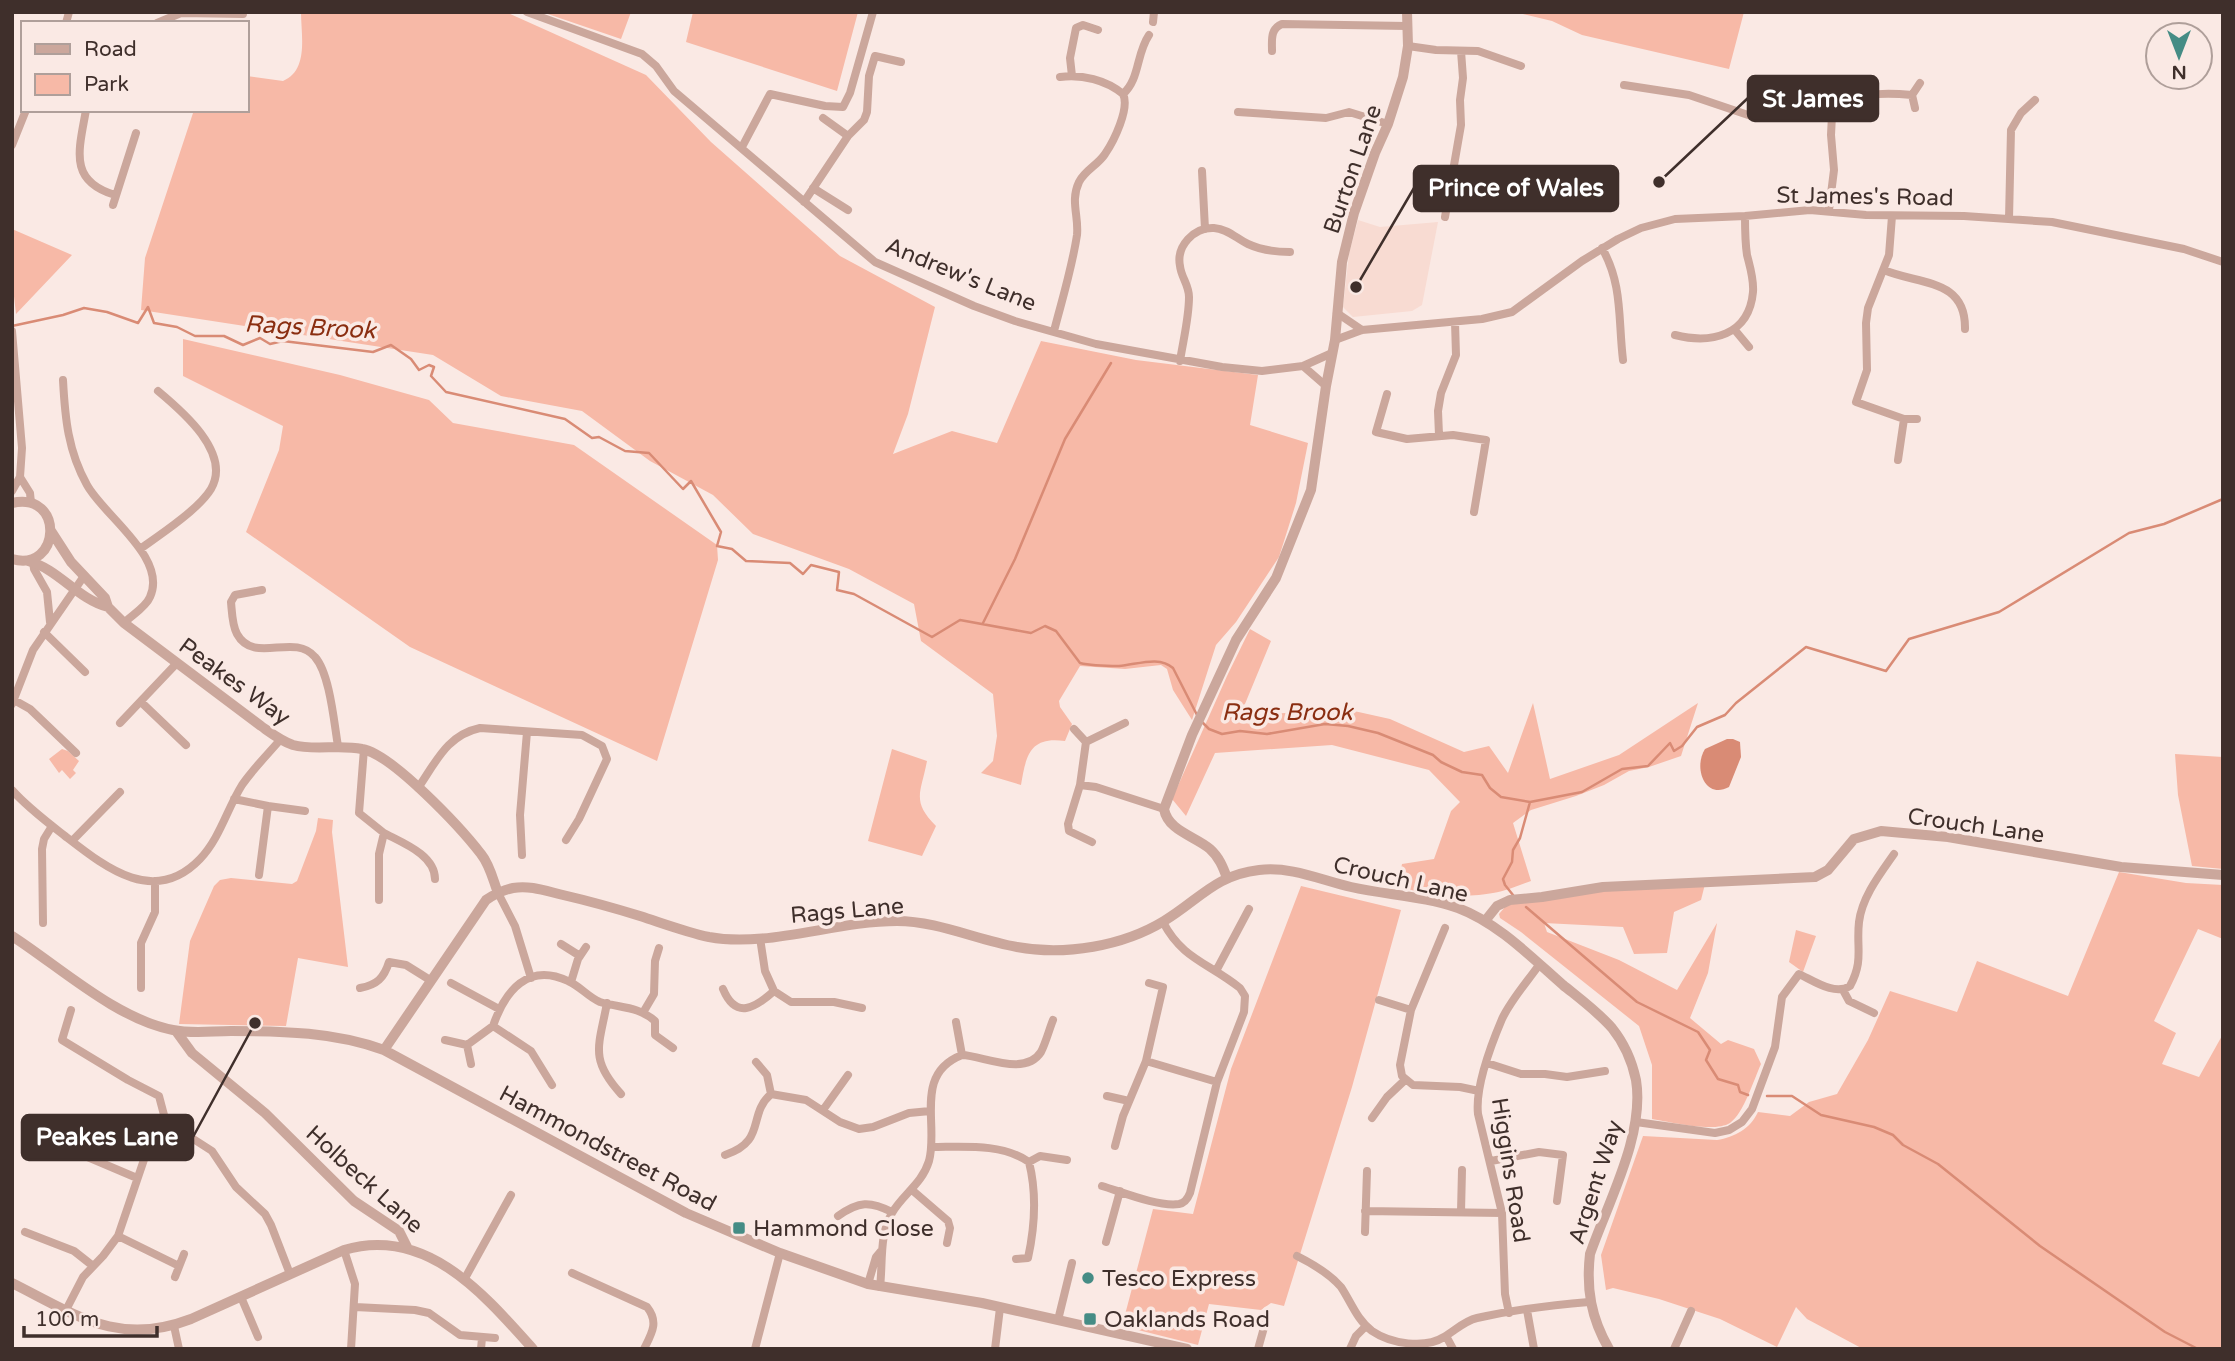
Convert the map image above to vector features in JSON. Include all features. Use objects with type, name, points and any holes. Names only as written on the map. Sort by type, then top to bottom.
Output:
[{"type":"street","name":"Andrew's Lane","points":[[527,12],[642,54],[656,66],[674,91],[875,262],[974,306],[1015,321],[1096,344],[1180,361],[1254,370],[1303,366],[1332,353]]},
{"type":"street","points":[[742,147],[770,94],[825,106],[843,107],[850,93],[873,12]]},
{"type":"street","name":"Burton Lane","points":[[1335,340],[1342,262],[1354,213],[1403,77],[1408,46],[1407,12]]},
{"type":"street","points":[[162,21],[181,13],[243,14]]},
{"type":"street","points":[[1272,51],[1272,33],[1282,24],[1407,26]]},
{"type":"street","points":[[1072,75],[1070,58],[1076,28],[1083,25],[1098,30]]},
{"type":"street","points":[[1123,94],[1129,89],[1141,47],[1149,35]]},
{"type":"street","points":[[1408,46],[1488,53],[1521,66]]},
{"type":"street","points":[[1445,217],[1461,125],[1461,51]]},
{"type":"street","points":[[804,202],[848,136],[864,120],[867,112],[866,90],[875,57],[901,62]]},
{"type":"street","points":[[1054,331],[1076,239],[1075,194],[1083,176],[1105,154],[1126,107],[1123,94],[1115,87],[1086,77],[1060,77]]},
{"type":"street","points":[[1915,108],[1912,95],[1920,83]]},
{"type":"street","points":[[1624,85],[1689,95],[1757,118],[1771,118],[1796,110],[1832,115]]},
{"type":"street","points":[[1829,210],[1834,170],[1832,115],[1843,104],[1861,97],[1891,93],[1912,95]]},
{"type":"street","points":[[2009,219],[2011,130],[2021,113],[2035,100]]},
{"type":"street","points":[[12,145],[25,112]]},
{"type":"street","points":[[86,112],[79,161],[81,169],[89,182],[115,195]]},
{"type":"street","points":[[1238,112],[1326,118],[1349,112],[1388,124]]},
{"type":"street","points":[[823,118],[848,136]]},
{"type":"street","points":[[113,205],[136,133]]},
{"type":"street","points":[[1202,171],[1205,229]]},
{"type":"street","points":[[813,188],[848,210]]},
{"type":"street","name":"St James's Road","points":[[1335,340],[1362,330],[1482,319],[1511,312],[1602,248],[1642,228],[1675,219],[1745,216],[1791,210],[1829,210],[1892,216],[2009,219],[2067,224],[2126,239],[2184,249],[2223,262]]},
{"type":"street","points":[[1675,335],[1710,340],[1734,329],[1747,313],[1753,294],[1745,216]]},
{"type":"street","points":[[1892,216],[1891,247],[1868,307],[1867,370],[1856,402],[1904,419],[1917,419]]},
{"type":"street","points":[[1180,361],[1189,299],[1188,287],[1180,270],[1181,252],[1190,237],[1205,229],[1215,228],[1254,247],[1290,252]]},
{"type":"street","points":[[1602,248],[1616,281],[1623,360]]},
{"type":"street","points":[[1884,270],[1900,277],[1941,287],[1962,304],[1966,314],[1965,329]]},
{"type":"street","points":[[1337,313],[1362,330]]},
{"type":"street","points":[[1439,435],[1438,411],[1441,393],[1456,355],[1455,322]]},
{"type":"street","points":[[1734,329],[1749,347]]},
{"type":"street","points":[[12,331],[21,439],[20,477],[12,491]]},
{"type":"street","points":[[1227,878],[1212,851],[1169,821],[1164,809],[1167,795],[1192,735],[1236,640],[1276,578],[1301,518],[1311,490],[1335,340]]},
{"type":"street","points":[[1303,366],[1326,386]]},
{"type":"street","points":[[63,380],[68,439],[77,465],[103,508],[140,549],[151,566],[154,586],[150,599],[124,623]]},
{"type":"street","points":[[140,549],[203,499],[213,487],[215,478],[213,453],[206,440],[179,408],[158,391]]},
{"type":"street","points":[[1387,394],[1376,432],[1418,440],[1439,435],[1486,440],[1474,512]]},
{"type":"street","points":[[1898,460],[1904,419]]},
{"type":"street","points":[[12,503],[31,503],[30,493],[20,477]]},
{"type":"street","name":"Peakes Way","points":[[31,503],[47,516],[51,531],[84,576],[105,598],[108,607],[124,623],[280,740],[305,747],[338,746],[364,749],[381,757],[418,788],[482,855],[498,892]]},
{"type":"street","points":[[12,559],[30,561],[43,552],[51,531]]},
{"type":"street","points":[[30,561],[47,592],[50,622]]},
{"type":"street","name":"Peakes Way","points":[[30,561],[46,566],[96,604],[108,607]]},
{"type":"street","points":[[76,753],[30,709],[13,702],[16,683],[33,650],[84,576]]},
{"type":"street","points":[[262,590],[235,595],[231,601],[235,631],[242,641],[251,647],[262,649],[299,646],[315,657],[326,678],[338,746]]},
{"type":"street","points":[[44,632],[85,671]]},
{"type":"street","points":[[120,723],[176,664]]},
{"type":"street","points":[[141,702],[186,745]]},
{"type":"street","points":[[1086,742],[1125,723]]},
{"type":"street","points":[[418,788],[444,750],[458,736],[481,728],[582,735],[602,746],[607,753],[607,764],[566,840]]},
{"type":"street","points":[[1074,729],[1086,742]]},
{"type":"street","points":[[522,855],[520,815],[527,732]]},
{"type":"street","points":[[12,790],[52,826],[117,873],[134,880],[155,881],[177,875],[201,858],[215,838],[243,784],[280,740]]},
{"type":"street","points":[[1086,742],[1080,785],[1069,818],[1069,831],[1092,842]]},
{"type":"street","points":[[364,749],[359,813],[384,833],[428,860],[435,871],[435,879]]},
{"type":"street","points":[[1080,785],[1096,787],[1164,809]]},
{"type":"street","points":[[72,841],[120,792]]},
{"type":"street","points":[[234,799],[305,811]]},
{"type":"street","points":[[260,875],[268,806]]},
{"type":"street","points":[[43,923],[42,849],[44,839],[52,826]]},
{"type":"street","name":"Crouch Lane","points":[[1227,878],[1258,870],[1287,871],[1353,888],[1441,903],[1485,921],[1497,906],[1510,900],[1603,887],[1815,877],[1828,870],[1854,839],[1881,831],[1948,837],[2121,867],[2223,876]]},
{"type":"street","points":[[379,900],[379,853],[384,833]]},
{"type":"street","points":[[1636,1122],[1715,1133],[1729,1130],[1742,1122],[1755,1101],[1775,1047],[1782,997],[1799,974],[1830,988],[1843,990],[1850,986],[1860,962],[1859,925],[1864,908],[1875,881],[1894,854]]},
{"type":"street","name":"Rags Lane","points":[[498,892],[532,887],[619,909],[708,937],[734,940],[870,922],[900,921],[925,924],[1030,949],[1066,950],[1111,942],[1163,922],[1196,896],[1227,878]]},
{"type":"street","points":[[141,988],[141,943],[155,912],[155,881]]},
{"type":"street","points":[[384,1050],[486,900],[498,892],[514,926],[531,978]]},
{"type":"street","points":[[1216,971],[1250,909]]},
{"type":"street","name":"Argent Way","points":[[1485,921],[1606,1021],[1620,1040],[1636,1079],[1636,1122],[1590,1254],[1587,1282],[1589,1302],[1609,1349]]},
{"type":"street","points":[[1102,1186],[1164,1203],[1180,1204],[1186,1200],[1217,1082],[1242,1021],[1245,996],[1240,988],[1184,951],[1172,939],[1163,922]]},
{"type":"street","points":[[1445,928],[1412,1010],[1400,1065],[1401,1073],[1405,1080],[1416,1086],[1479,1091]]},
{"type":"street","points":[[12,936],[108,1002],[143,1020],[176,1031]]},
{"type":"street","points":[[760,938],[765,971],[775,991],[791,1002],[834,1002],[862,1008]]},
{"type":"street","points":[[561,944],[580,956]]},
{"type":"street","points":[[571,982],[586,947]]},
{"type":"street","points":[[644,1012],[654,994],[655,961],[659,948]]},
{"type":"street","points":[[360,988],[379,981],[389,962],[405,965],[430,980]]},
{"type":"street","name":"Higgins Road","points":[[1509,1313],[1505,1294],[1503,1213],[1478,1114],[1479,1091],[1502,1019],[1539,965]]},
{"type":"street","points":[[445,1040],[467,1045],[493,1026],[507,994],[519,984],[531,978],[554,975],[571,982],[595,999],[644,1012],[655,1021],[655,1035],[673,1048]]},
{"type":"street","points":[[451,983],[499,1009]]},
{"type":"street","points":[[1115,1146],[1129,1101],[1146,1061],[1163,987],[1149,984]]},
{"type":"street","points":[[723,989],[730,1003],[746,1009],[761,1003],[775,991]]},
{"type":"street","points":[[1843,990],[1849,1001],[1874,1013]]},
{"type":"street","points":[[1245,996],[1255,993]]},
{"type":"street","points":[[1378,1000],[1412,1010]]},
{"type":"street","points":[[607,1003],[598,1055],[604,1074],[621,1094]]},
{"type":"street","points":[[71,1010],[62,1040],[159,1096],[165,1127]]},
{"type":"street","points":[[880,1287],[883,1259],[881,1251],[887,1223],[892,1212],[926,1169],[932,1147],[931,1092],[940,1073],[954,1058],[962,1055],[1010,1064],[1030,1061],[1041,1052],[1053,1020]]},
{"type":"street","points":[[956,1022],[962,1055]]},
{"type":"street","points":[[493,1026],[531,1051],[552,1085]]},
{"type":"street","name":"Hammondstreet Road","points":[[176,1031],[324,1034],[384,1050],[686,1213],[780,1253],[880,1287],[1000,1308],[1187,1349]]},
{"type":"street","name":"Holbeck Lane","points":[[176,1031],[192,1053],[265,1113],[354,1201],[398,1231],[407,1247],[445,1265],[464,1280],[533,1349]]},
{"type":"street","points":[[467,1045],[471,1064]]},
{"type":"street","points":[[1146,1061],[1217,1082]]},
{"type":"street","points":[[726,1155],[741,1148],[750,1139],[761,1107],[771,1094],[767,1075],[756,1062]]},
{"type":"street","points":[[1487,1063],[1521,1074],[1545,1073],[1567,1077],[1605,1071]]},
{"type":"street","points":[[823,1110],[848,1074]]},
{"type":"street","points":[[1372,1118],[1387,1097],[1405,1080]]},
{"type":"street","points":[[771,1094],[806,1100],[847,1125],[863,1129],[873,1128],[909,1113],[930,1111]]},
{"type":"street","points":[[1107,1096],[1129,1101]]},
{"type":"street","points":[[66,1310],[83,1277],[118,1236],[150,1142],[156,1132],[165,1127],[175,1128],[203,1143],[219,1160],[236,1187],[265,1214],[290,1274]]},
{"type":"street","points":[[932,1147],[990,1149],[1015,1155],[1029,1162]]},
{"type":"street","points":[[71,1150],[137,1178]]},
{"type":"street","points":[[1491,1161],[1539,1152],[1563,1155],[1557,1201]]},
{"type":"street","points":[[1029,1162],[1040,1156],[1066,1160]]},
{"type":"street","points":[[1016,1259],[1028,1258],[1034,1228],[1029,1162]]},
{"type":"street","points":[[1461,1212],[1462,1170]]},
{"type":"street","points":[[1365,1232],[1367,1171]]},
{"type":"street","points":[[912,1190],[948,1221],[950,1228],[947,1243]]},
{"type":"street","points":[[1106,1242],[1120,1191]]},
{"type":"street","points":[[464,1280],[511,1195]]},
{"type":"street","points":[[838,1216],[865,1204],[877,1205],[892,1212]]},
{"type":"street","points":[[1365,1211],[1503,1213]]},
{"type":"street","points":[[25,1232],[74,1251],[93,1266]]},
{"type":"street","points":[[118,1236],[179,1266]]},
{"type":"street","points":[[12,1283],[100,1325],[145,1330],[174,1326],[344,1250],[368,1245],[407,1247]]},
{"type":"street","points":[[344,1250],[355,1284],[351,1349]]},
{"type":"street","points":[[868,1284],[876,1257],[881,1251]]},
{"type":"street","points":[[755,1349],[780,1253]]},
{"type":"street","points":[[175,1277],[184,1254]]},
{"type":"street","points":[[1297,1256],[1333,1279],[1366,1326],[1385,1337],[1415,1343],[1434,1342],[1468,1321],[1589,1302]]},
{"type":"street","points":[[1058,1320],[1072,1263]]},
{"type":"street","points":[[572,1273],[647,1307],[655,1324],[644,1349]]},
{"type":"street","points":[[241,1297],[258,1337]]},
{"type":"street","points":[[355,1307],[429,1313],[460,1335],[495,1338]]},
{"type":"street","points":[[995,1349],[1000,1308]]},
{"type":"street","points":[[1527,1310],[1534,1349]]},
{"type":"street","points":[[1674,1349],[1691,1311]]},
{"type":"street","points":[[1258,1349],[1265,1324]]},
{"type":"street","points":[[174,1326],[179,1349]]},
{"type":"street","points":[[1350,1349],[1356,1336],[1366,1326]]},
{"type":"street","points":[[1446,1336],[1452,1349]]},
{"type":"street","points":[[481,1349],[482,1338]]},
{"type":"shaded area","points":[[1358,220],[1380,227],[1438,222],[1422,305],[1412,311],[1353,317],[1343,307],[1349,254]]},
{"type":"shaded area","points":[[1727,739],[1740,742],[1741,757],[1729,787],[1713,789],[1708,786],[1701,773],[1702,757],[1705,749]]},
{"type":"green space","points":[[301,12],[506,12],[646,75],[711,142],[840,256],[935,307],[908,414],[893,454],[952,431],[997,443],[1041,341],[1136,360],[1258,375],[1250,425],[1308,443],[1296,503],[1279,557],[1236,622],[1216,645],[1192,720],[1173,690],[1167,669],[1161,665],[1125,669],[1080,666],[1059,701],[1072,724],[1065,741],[1044,742],[1032,750],[1025,765],[1021,785],[981,773],[993,761],[997,736],[993,694],[921,641],[914,604],[849,569],[753,534],[713,495],[650,461],[582,411],[501,396],[433,355],[141,310],[145,258],[193,112],[248,112],[248,76],[283,81],[291,76],[300,60]]},
{"type":"green space","points":[[542,12],[631,12],[621,39]]},
{"type":"green space","points":[[693,12],[858,12],[837,91],[686,42]]},
{"type":"green space","points":[[1515,12],[1744,12],[1729,69],[1582,35],[1552,21]]},
{"type":"green space","points":[[12,229],[72,255],[16,314],[12,279]]},
{"type":"green space","points":[[183,339],[340,375],[429,400],[453,423],[574,445],[717,545],[718,560],[657,761],[410,647],[246,532],[279,450],[283,426],[183,376]]},
{"type":"green space","points":[[1250,629],[1271,641],[1240,716],[1345,709],[1390,719],[1464,752],[1489,746],[1508,773],[1533,703],[1550,779],[1619,755],[1698,703],[1681,756],[1629,771],[1604,785],[1531,810],[1513,823],[1531,881],[1483,895],[1431,894],[1398,885],[1402,864],[1434,859],[1451,811],[1460,802],[1429,770],[1332,745],[1215,753],[1186,816],[1172,799]]},
{"type":"green space","points":[[62,749],[79,761],[73,770],[76,773],[70,779],[62,770],[59,773],[49,759]]},
{"type":"green space","points":[[892,749],[927,761],[920,796],[923,810],[936,826],[922,856],[868,841]]},
{"type":"green space","points":[[2175,754],[2223,757],[2223,869],[2192,866],[2178,795]]},
{"type":"green space","points":[[318,818],[333,820],[332,832],[348,967],[298,958],[286,1026],[179,1024],[190,941],[214,886],[220,880],[231,878],[292,884],[297,881],[316,831]]},
{"type":"green space","points":[[2119,872],[2186,883],[2223,885],[2223,939],[2198,929],[2154,1021],[2176,1033],[2162,1064],[2199,1077],[2223,1034],[2223,1349],[1863,1349],[1807,1319],[1796,1307],[1777,1347],[1720,1319],[1659,1299],[1613,1288],[1606,1290],[1601,1255],[1643,1136],[1724,1139],[1746,1128],[1758,1112],[1790,1116],[1809,1102],[1837,1094],[1868,1040],[1890,991],[1957,1012],[1977,961],[2068,996]]},
{"type":"green space","points":[[1705,884],[1701,900],[1674,912],[1667,953],[1634,954],[1623,927],[1544,923],[1547,932],[1619,960],[1677,990],[1717,923],[1708,973],[1690,1018],[1721,1044],[1728,1040],[1754,1049],[1761,1064],[1735,1118],[1723,1126],[1714,1127],[1652,1119],[1652,1065],[1639,1026],[1500,918],[1499,914],[1512,904],[1638,886]]},
{"type":"green space","points":[[1301,886],[1401,910],[1352,1087],[1284,1306],[1271,1303],[1261,1310],[1209,1304],[1198,1345],[1122,1326],[1153,1209],[1193,1214],[1231,1069]]},
{"type":"green space","points":[[1796,930],[1816,936],[1803,972],[1789,962]]},
{"type":"waterway","name":"Rags Brook","points":[[12,326],[84,308],[107,312],[138,323],[148,307],[154,323],[177,327],[195,336],[224,336],[243,345],[260,338],[270,344],[283,341],[373,352],[391,345],[411,359],[419,370],[429,365],[434,367],[431,376],[446,392],[565,419],[592,438],[599,437],[625,451],[649,453],[683,489],[691,481],[721,532],[717,546],[732,549],[746,561],[790,563],[803,574],[811,565],[839,572],[837,590],[854,594],[932,637],[960,620],[1031,633],[1045,626],[1056,631],[1080,663],[1119,666],[1154,661],[1167,664],[1173,668],[1197,715]]},
{"type":"waterway","points":[[983,623],[1015,559],[1065,439],[1111,363]]},
{"type":"waterway","points":[[1201,721],[1209,729],[1222,734],[1240,731],[1267,734],[1325,724],[1348,726],[1378,733],[1433,755],[1462,772],[1482,775],[1490,788],[1501,797],[1530,802],[1582,792],[1622,769],[1648,766],[1670,743],[1674,751],[1682,746],[1697,727],[1725,715],[1736,703],[1806,647],[1886,671],[1909,639],[1999,612],[2129,533],[2164,524],[2223,499]]},
{"type":"waterway","points":[[1513,895],[1503,879],[1512,862],[1513,850],[1520,838],[1530,802]]},
{"type":"waterway","points":[[1526,907],[1637,1002],[1698,1032],[1710,1050],[1706,1060],[1718,1079],[1738,1085],[1740,1092],[1748,1095]]},
{"type":"waterway","points":[[1767,1096],[1792,1096],[1821,1115],[1874,1127],[1893,1135],[1903,1145],[1938,1164],[2040,1246],[2165,1332],[2198,1349]]},
{"type":"place","name":"St James","points":[[1659,182]]},
{"type":"place","name":"Prince of Wales","points":[[1356,287]]},
{"type":"place","name":"Peakes Lane","points":[[255,1023]]},
{"type":"place","name":"Hammond Close","points":[[739,1228]]},
{"type":"place","name":"Tesco Express","points":[[1088,1278]]},
{"type":"place","name":"Oaklands Road","points":[[1090,1319]]}]
